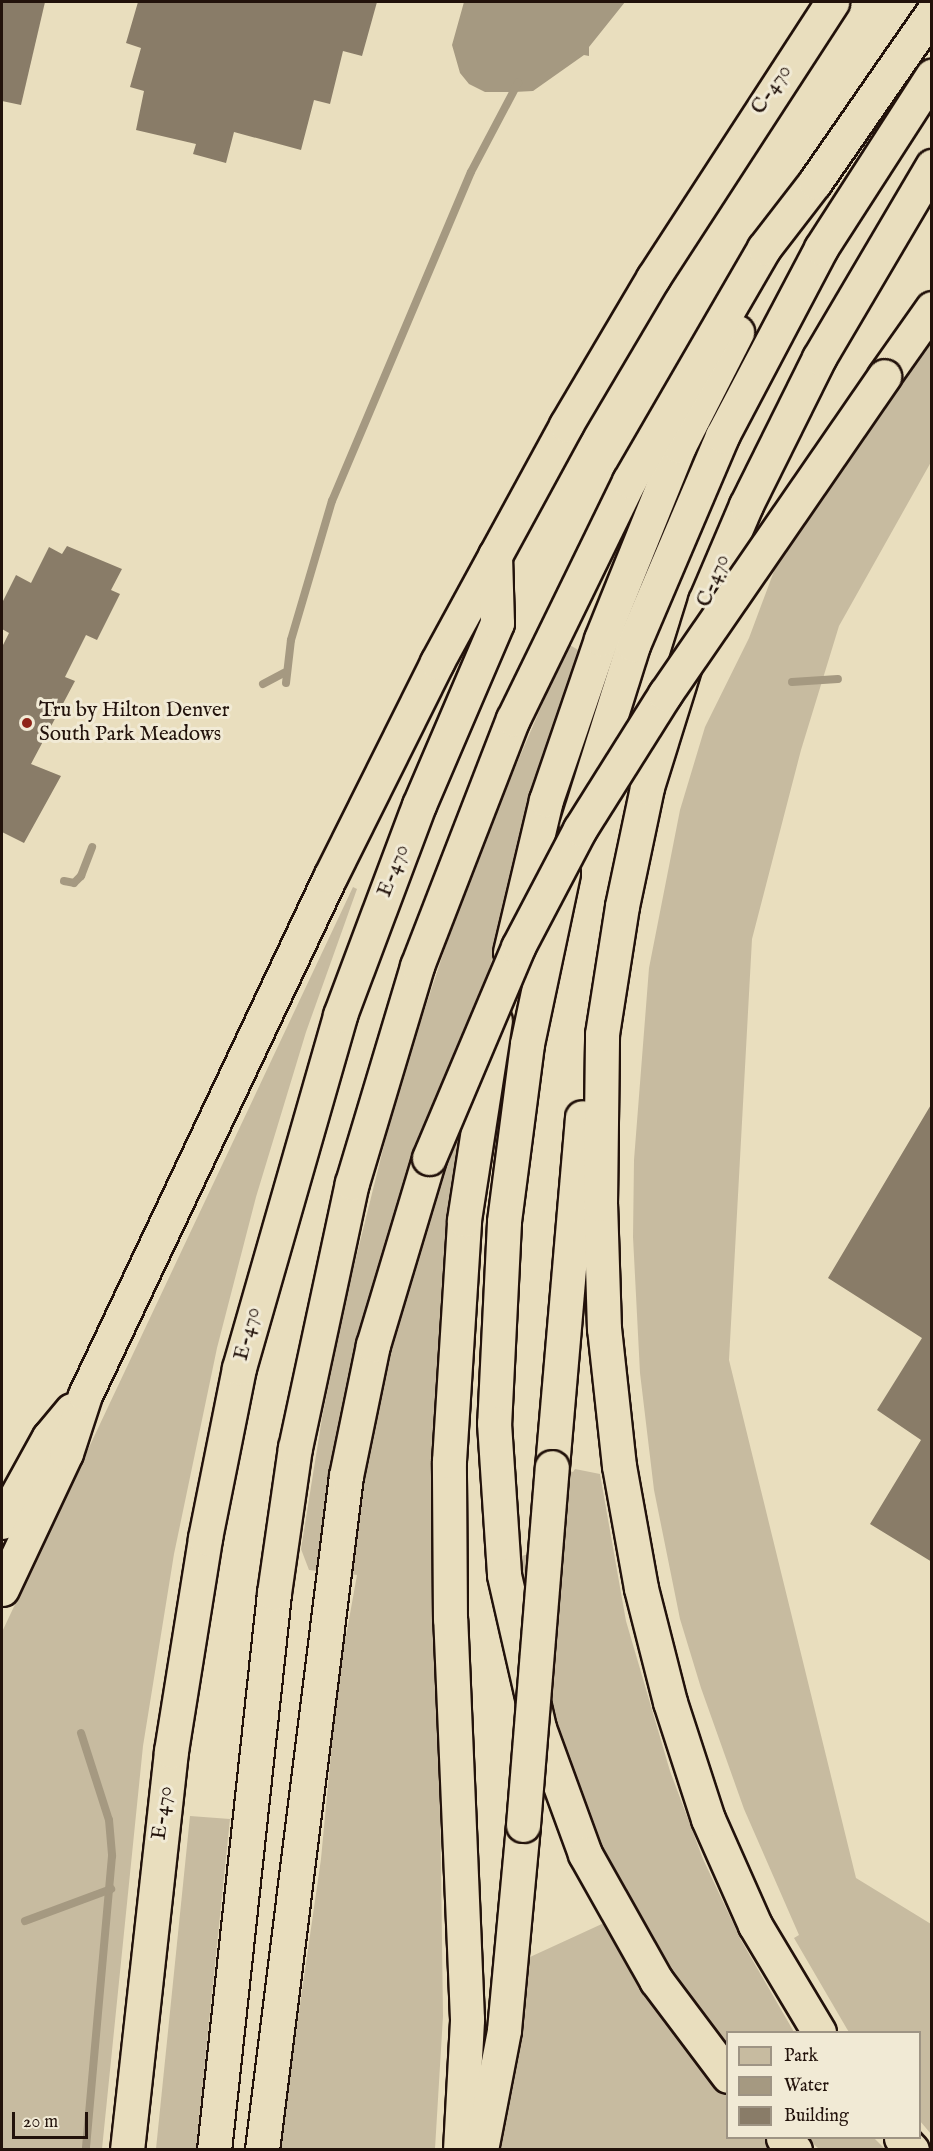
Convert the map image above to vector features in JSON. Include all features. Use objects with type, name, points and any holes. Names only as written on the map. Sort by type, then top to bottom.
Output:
[{"type":"highway","name":"C-470","points":[[85,1395],[330,877],[495,553],[653,278],[832,2]]},
{"type":"highway","points":[[214,2150],[272,1604],[289,1485],[330,1275],[388,1059],[467,831],[567,602],[629,481],[726,308],[778,225],[815,182],[932,13]]},
{"type":"highway","points":[[726,2073],[656,1980],[604,1891],[555,1781],[531,1701],[510,1611],[497,1493],[495,1373],[504,1222],[524,1063],[551,922],[597,753],[633,645],[693,496],[778,326],[848,203],[932,76]]},
{"type":"highway","name":"C-470","points":[[602,1034],[620,915],[647,787],[705,602],[746,505],[819,358],[932,166]]},
{"type":"highway","points":[[460,2150],[467,2019],[450,1619],[449,1461],[464,1220],[492,1035],[546,800],[611,613],[694,414],[791,238],[815,182]]},
{"type":"highway","points":[[262,2150],[284,1993],[346,1476],[382,1311],[429,1158],[486,1017],[518,947],[592,808],[665,694],[932,308]]},
{"type":"highway","name":"E-470","points":[[127,2150],[171,1751],[205,1538],[239,1368],[340,1015],[419,805],[497,623],[495,553]]},
{"type":"highway","points":[[481,2150],[504,2030],[585,1084],[602,1034]]},
{"type":"highway","points":[[602,1034],[600,1234],[605,1338],[619,1466],[641,1588],[670,1702],[708,1819],[755,1925],[818,2031]]},
{"type":"highway","points":[[2,1522],[49,1437],[85,1395]]},
{"type":"highway","points":[[2,1589],[66,1453],[85,1395]]},
{"type":"highway","points":[[784,2139],[795,2150]]},
{"type":"green space","points":[[931,339],[931,462],[839,626],[801,750],[752,939],[729,1360],[856,1878],[931,1924],[931,2134],[921,2122],[921,2031],[848,2031],[794,1938],[799,1935],[744,1809],[701,1688],[680,1619],[654,1490],[640,1373],[633,1237],[634,1160],[649,968],[680,810],[705,727],[749,638],[780,555]]},
{"type":"green space","points":[[568,644],[580,651],[551,736],[489,970],[415,1153],[382,1256],[327,1492],[317,1571],[309,1570],[301,1549],[322,1418],[346,1298],[397,1093],[449,936],[491,824]]},
{"type":"green space","points":[[353,887],[357,889],[306,1032],[256,1197],[217,1348],[174,1554],[143,1746],[102,2149],[2,2149],[2,1632]]},
{"type":"green space","points":[[461,1119],[442,1283],[435,1408],[443,2016],[435,2149],[279,2150],[321,1859],[342,1637],[346,1636],[357,1575],[349,1574],[371,1434],[406,1289]]},
{"type":"green space","points":[[538,1463],[573,1472],[575,1469],[600,1474],[626,1621],[670,1771],[703,1859],[741,1940],[793,2031],[726,2031],[726,2049],[665,1965],[605,1855],[565,1754],[526,1602],[521,1556],[530,1554]]},
{"type":"green space","points":[[190,1816],[230,1819],[196,2149],[156,2149]]},
{"type":"green space","points":[[604,1923],[675,2035],[726,2095],[726,2139],[765,2139],[775,2149],[500,2150],[530,1957]]},
{"type":"green space","points":[[808,2139],[875,2139],[885,2149],[819,2149]]},
{"type":"water","points":[[464,2],[625,2],[589,47],[589,56],[584,55],[533,91],[485,92],[469,84],[460,73],[452,45]]},
{"type":"building","points":[[2,2],[45,2],[21,105],[2,101]]},
{"type":"building","points":[[138,2],[377,2],[362,56],[343,51],[330,104],[314,100],[301,150],[234,132],[226,163],[193,154],[196,144],[136,130],[144,91],[130,87],[141,48],[126,43]]},
{"type":"building","name":"Tru by Hilton Denver South Park Meadows","points":[[67,546],[122,569],[111,590],[120,594],[97,640],[86,635],[65,677],[75,681],[31,764],[61,776],[24,843],[2,832],[2,647],[9,633],[2,629],[2,603],[16,575],[31,583],[49,547],[62,554]]},
{"type":"building","points":[[932,1103],[932,1562],[870,1524],[921,1440],[877,1410],[922,1338],[828,1278]]},
{"type":"waterway","points":[[286,683],[291,640],[332,501],[471,172],[518,83]]},
{"type":"waterway","points":[[263,684],[284,673]]},
{"type":"waterway","points":[[792,682],[838,679]]},
{"type":"waterway","points":[[64,881],[74,883],[81,876],[92,847]]},
{"type":"waterway","points":[[81,1733],[109,1820],[112,1856],[86,2150]]},
{"type":"waterway","points":[[25,1921],[111,1889]]},
{"type":"place","name":"Tru by Hilton Denver South Park Meadows","points":[[27,723]]}]
